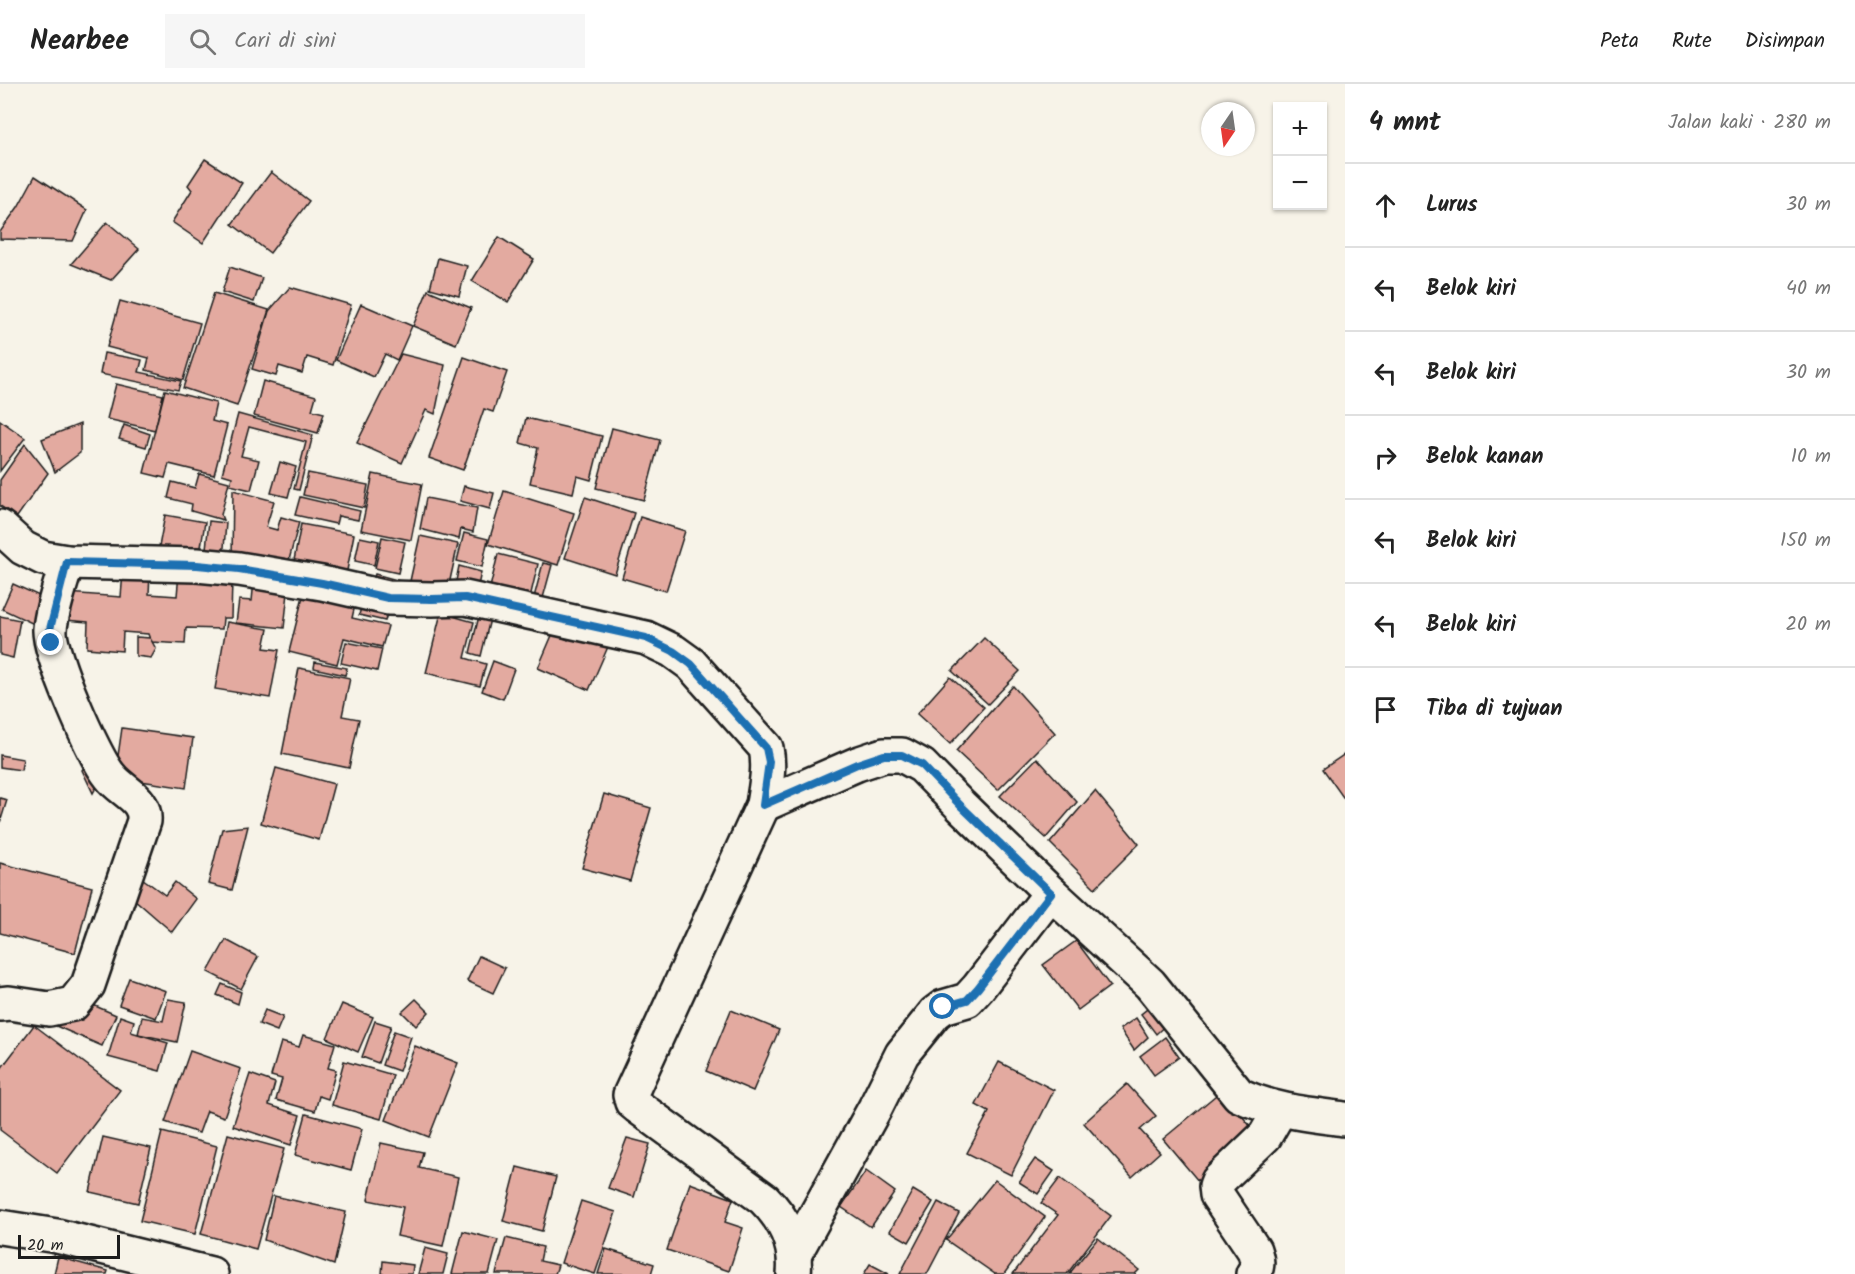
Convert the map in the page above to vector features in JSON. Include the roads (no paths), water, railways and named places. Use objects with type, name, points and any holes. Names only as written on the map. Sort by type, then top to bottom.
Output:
[{"type":"street","points":[[0,527],[23,548],[43,558],[67,562],[197,565],[239,569],[322,583],[388,598],[465,598],[646,638],[673,651],[691,664],[766,748],[769,762],[763,805],[630,1095],[632,1102],[638,1107],[764,1199],[776,1211],[783,1222],[795,1263]]},
{"type":"street","points":[[0,1004],[9,1003],[49,1009],[74,1004],[88,985],[144,821],[145,813],[139,801],[106,772],[87,735],[54,655],[50,629],[67,562]]},
{"type":"street","points":[[763,805],[884,755],[902,755],[922,765],[1051,893],[1150,984],[1239,1095],[1280,1110],[1345,1119]]},
{"type":"street","points":[[795,1263],[902,1054],[935,1013],[943,1007],[967,1000],[1051,893]]},
{"type":"street","points":[[1253,1274],[1258,1260],[1254,1250],[1217,1195],[1216,1186],[1218,1181],[1265,1136],[1280,1110]]},
{"type":"street","points":[[0,1227],[57,1236],[191,1272]]}]
